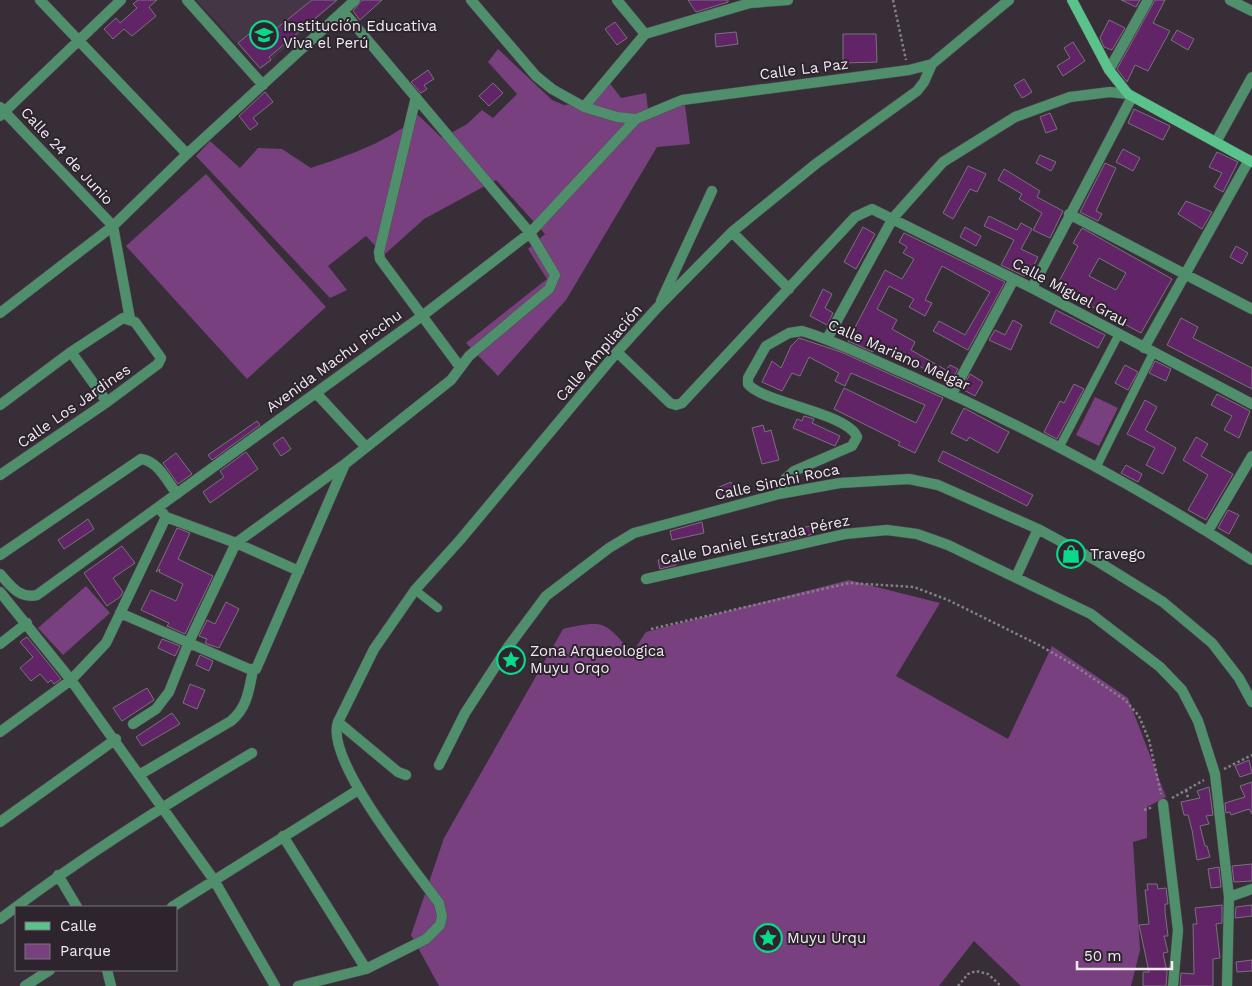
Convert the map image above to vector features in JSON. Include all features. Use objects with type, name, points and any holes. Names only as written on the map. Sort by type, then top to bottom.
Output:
[{"type":"street","points":[[40,0],[187,154]]},
{"type":"street","points":[[2,112],[121,0]]},
{"type":"street","points":[[187,0],[263,85]]},
{"type":"street","points":[[0,313],[113,226],[187,154],[355,0]]},
{"type":"street","points":[[470,0],[536,76],[552,89],[584,107],[616,117],[636,119]]},
{"type":"street","points":[[617,0],[645,34]]},
{"type":"street","points":[[584,107],[645,34],[750,4],[788,0]]},
{"type":"street","name":"Calle La Paz","points":[[636,119],[682,100],[909,70],[932,64],[1009,0]]},
{"type":"street","points":[[1072,0],[1109,70],[1130,96]]},
{"type":"street","points":[[1109,70],[1148,0]]},
{"type":"street","points":[[1230,0],[1252,11]]},
{"type":"street","points":[[133,724],[156,709],[169,692],[189,642],[236,543],[345,464],[365,446],[451,380],[469,356],[549,289],[553,282],[555,275],[530,233],[343,11]]},
{"type":"street","name":"Calle Ampliación","points":[[340,717],[374,650],[414,590],[521,470],[617,352],[732,232],[817,163],[918,91],[932,64]]},
{"type":"street","points":[[1216,142],[1252,77]]},
{"type":"street","points":[[827,339],[893,218],[943,162],[1015,117],[1070,96],[1110,92],[1130,96],[1250,161],[1185,274],[1148,350]]},
{"type":"street","points":[[1032,288],[1130,96]]},
{"type":"street","points":[[416,97],[380,259],[460,367]]},
{"type":"street","name":"Calle 24 de Junio","points":[[2,112],[113,226]]},
{"type":"street","name":"Avenida Machu Picchu","points":[[0,574],[16,592],[27,597],[37,595],[422,316],[530,233],[636,119]]},
{"type":"street","points":[[658,308],[712,191]]},
{"type":"street","name":"Calle Miguel Grau","points":[[789,289],[855,217],[872,209],[1032,288],[1252,404]]},
{"type":"street","points":[[1069,214],[1252,309]]},
{"type":"street","points":[[0,405],[71,352],[123,318],[130,319],[113,226]]},
{"type":"street","points":[[617,352],[670,403],[676,405],[682,403],[789,289],[732,232]]},
{"type":"street","points":[[952,394],[1014,279]]},
{"type":"street","name":"Calle Los Jardines","points":[[0,475],[107,402],[158,364],[161,358],[130,319]]},
{"type":"street","name":"Calle Mariano Melgar","points":[[779,494],[785,479],[794,471],[852,446],[857,437],[856,433],[844,425],[796,404],[752,389],[748,384],[748,378],[763,350],[789,333],[802,331],[827,339],[952,394],[1060,448],[1208,532],[1252,560]]},
{"type":"street","points":[[71,352],[107,402]]},
{"type":"street","points":[[316,393],[365,446]]},
{"type":"street","points":[[1208,532],[1252,456]]},
{"type":"street","points":[[0,555],[140,459],[148,460],[154,464],[177,494]]},
{"type":"street","points":[[139,775],[240,714],[248,695],[253,670],[256,669],[345,464]]},
{"type":"street","name":"Calle Sinchi Roca","points":[[439,765],[465,713],[508,647],[546,596],[609,548],[634,533],[779,494],[840,483],[909,479],[938,485],[1038,529],[1098,561],[1163,602],[1212,643],[1239,678],[1252,702]]},
{"type":"street","points":[[159,506],[166,517],[236,543],[299,571]]},
{"type":"street","points":[[0,732],[71,680],[106,643],[166,517]]},
{"type":"street","points":[[1016,577],[1038,529]]},
{"type":"street","name":"Calle Daniel Estrada Pérez","points":[[646,579],[845,534],[887,530],[917,534],[948,545],[1091,614],[1160,667],[1182,690],[1198,721],[1214,774],[1229,898],[1226,986]]},
{"type":"street","points":[[0,592],[27,623],[116,739],[161,808],[214,880],[275,986]]},
{"type":"street","points":[[120,613],[253,670]]},
{"type":"street","points":[[0,644],[27,623]]},
{"type":"street","points":[[298,986],[366,969],[426,939],[440,925],[442,916],[439,903],[358,790],[337,747],[334,731],[340,717],[398,772],[406,775]]},
{"type":"street","points":[[0,822],[116,739]]},
{"type":"street","points":[[18,906],[58,876],[161,808],[252,753]]},
{"type":"street","points":[[174,906],[358,790]]},
{"type":"street","points":[[1163,804],[1178,930],[1173,986]]},
{"type":"street","points":[[284,836],[366,969]]},
{"type":"street","points":[[58,876],[76,906]]},
{"type":"street","points":[[1229,898],[1252,889]]},
{"type":"street","points":[[0,919],[15,908]]},
{"type":"street","points":[[25,986],[48,971]]},
{"type":"street","points":[[107,971],[111,986]]},
{"type":"lane","points":[[1060,448],[1119,334]]},
{"type":"lane","points":[[1096,468],[1148,350]]},
{"type":"lane","points":[[414,590],[438,608]]},
{"type":"path","points":[[893,0],[909,70]]},
{"type":"path","points":[[651,629],[849,583],[914,587],[948,600],[1037,644],[1072,664],[1125,700],[1139,716],[1149,740],[1163,804],[1214,774],[1252,755]]},
{"type":"path","points":[[1186,790],[1188,798]]},
{"type":"path","points":[[958,986],[968,974],[976,971],[988,974],[1001,986]]},
{"type":"shaded area","name":"Institución Educativa Viva el Perú","points":[[196,0],[338,0],[261,70]]},
{"type":"green space","points":[[498,49],[552,100],[564,105],[594,101],[609,82],[621,98],[646,93],[648,109],[685,105],[690,144],[657,147],[566,300],[498,376],[466,343],[547,279],[528,249],[545,234],[496,180],[424,219],[384,255],[366,236],[328,266],[347,290],[330,298],[196,156],[210,141],[240,168],[258,148],[282,149],[311,168],[368,147],[396,132],[418,115],[442,138],[467,124],[482,110],[493,118],[517,94],[488,62]]},
{"type":"green space","points":[[206,174],[326,307],[247,379],[126,246]]},
{"type":"green space","points":[[1095,397],[1118,408],[1099,446],[1076,435]]},
{"type":"green space","points":[[849,580],[940,603],[896,676],[1008,739],[1052,646],[1128,698],[1166,797],[1147,807],[1147,838],[1133,842],[1140,950],[1131,986],[1021,986],[974,941],[939,986],[439,986],[411,935],[444,838],[563,629],[588,624],[603,626],[615,634],[632,653],[646,632]]},
{"type":"green space","points":[[86,586],[110,613],[63,655],[38,628]]},
{"type":"building","points":[[138,0],[157,0],[149,7],[156,16],[132,36],[124,29],[113,39],[104,29],[116,18],[120,23],[137,8],[133,4]]},
{"type":"building","points":[[312,0],[337,0],[269,57],[271,60],[260,68],[238,43],[249,34],[257,44]]},
{"type":"building","points":[[362,0],[382,0],[360,20],[353,11]]},
{"type":"building","points":[[688,0],[728,0],[728,2],[696,12]]},
{"type":"building","points":[[1121,0],[1140,0],[1136,7]]},
{"type":"building","points":[[1155,0],[1165,0],[1153,23],[1170,31],[1148,71],[1135,65],[1127,82],[1117,69]]},
{"type":"building","points":[[1109,20],[1125,28],[1112,50],[1104,47],[1100,38]]},
{"type":"building","points":[[615,22],[627,38],[617,45],[605,29]]},
{"type":"building","points":[[1177,30],[1194,39],[1188,50],[1171,40]]},
{"type":"building","points":[[736,32],[738,44],[716,47],[715,34]]},
{"type":"building","points":[[843,34],[876,34],[877,62],[843,63]]},
{"type":"building","points":[[1073,42],[1085,61],[1063,76],[1057,66],[1070,58],[1064,48]]},
{"type":"building","points":[[428,70],[434,79],[424,85],[427,89],[421,93],[411,82]]},
{"type":"building","points":[[1024,79],[1032,92],[1022,98],[1014,85]]},
{"type":"building","points":[[493,83],[503,93],[489,106],[479,96]]},
{"type":"building","points":[[265,92],[273,102],[253,118],[258,124],[250,130],[239,116]]},
{"type":"building","points":[[1134,109],[1170,126],[1163,140],[1128,123]]},
{"type":"building","points":[[1050,113],[1057,129],[1046,133],[1040,117]]},
{"type":"building","points":[[1123,149],[1140,158],[1133,171],[1116,162]]},
{"type":"building","points":[[1217,152],[1238,162],[1223,192],[1214,187],[1222,173],[1209,167]]},
{"type":"building","points":[[1040,155],[1056,162],[1051,171],[1036,163]]},
{"type":"building","points":[[1105,163],[1116,168],[1096,211],[1102,214],[1098,221],[1080,212]]},
{"type":"building","points":[[968,166],[986,174],[977,192],[970,189],[953,219],[943,213]]},
{"type":"building","points":[[1004,169],[1040,191],[1037,197],[1063,211],[1050,238],[1033,230],[1042,213],[1019,199],[1022,194],[998,180]]},
{"type":"building","points":[[1186,201],[1212,212],[1202,229],[1178,214]]},
{"type":"building","points":[[989,216],[1017,230],[1021,223],[1032,229],[1021,249],[1038,257],[1029,275],[1024,276],[1001,265],[1014,240],[984,226]]},
{"type":"building","points":[[863,227],[875,234],[856,269],[844,262]]},
{"type":"building","points":[[965,227],[981,236],[976,246],[960,237]]},
{"type":"building","points":[[1082,228],[1172,279],[1141,333],[1056,287],[1078,246],[1073,243]],"holes":[[[1099,258],[1126,273],[1116,290],[1089,276]]]},
{"type":"building","points":[[904,233],[1005,282],[968,350],[933,331],[939,321],[965,335],[990,292],[942,266],[925,300],[932,303],[925,316],[909,307],[914,299],[889,286],[877,309],[897,320],[892,329],[915,342],[911,350],[946,370],[950,365],[958,369],[950,383],[878,343],[873,352],[848,341],[885,270],[902,279],[914,259],[903,253],[907,247],[899,242]]},
{"type":"building","points":[[1236,246],[1248,253],[1242,264],[1230,257]]},
{"type":"building","points":[[823,289],[832,294],[825,308],[833,313],[827,325],[810,316]]},
{"type":"building","points":[[1056,310],[1105,335],[1098,348],[1050,323]]},
{"type":"building","points":[[1181,318],[1198,327],[1193,338],[1252,368],[1252,389],[1167,345]]},
{"type":"building","points":[[1013,320],[1022,325],[1011,350],[989,340],[995,330],[1005,335]]},
{"type":"building","points":[[799,338],[841,352],[943,398],[915,453],[898,445],[900,442],[834,409],[844,388],[916,423],[925,405],[851,373],[845,386],[835,381],[839,373],[809,357],[800,376],[792,373],[782,391],[762,382],[772,361],[781,368],[791,346]]},
{"type":"building","points":[[1155,361],[1171,369],[1166,381],[1149,373]]},
{"type":"building","points":[[1125,365],[1138,372],[1128,390],[1115,383]]},
{"type":"building","points":[[970,374],[983,382],[975,396],[962,389]]},
{"type":"building","points":[[1074,384],[1084,389],[1057,439],[1044,432],[1060,401],[1064,403]]},
{"type":"building","points":[[1217,394],[1250,411],[1239,438],[1224,430],[1232,416],[1211,405]]},
{"type":"building","points":[[1145,400],[1157,407],[1145,430],[1176,448],[1163,474],[1146,465],[1155,448],[1127,434]]},
{"type":"building","points":[[964,408],[1009,432],[998,453],[969,437],[967,441],[951,433]]},
{"type":"building","points":[[804,416],[814,419],[812,423],[840,436],[835,446],[793,428],[797,419],[802,421]]},
{"type":"building","points":[[257,421],[260,425],[212,460],[208,455]]},
{"type":"building","points":[[763,425],[765,432],[771,430],[779,460],[762,464],[752,428]]},
{"type":"building","points":[[283,437],[291,449],[281,456],[273,444]]},
{"type":"building","points":[[1196,437],[1208,444],[1201,456],[1233,474],[1206,520],[1188,510],[1208,475],[1183,460]]},
{"type":"building","points":[[943,451],[1033,495],[1027,506],[938,461]]},
{"type":"building","points":[[246,452],[258,469],[210,503],[203,492],[224,477],[220,471]]},
{"type":"building","points":[[176,453],[192,474],[178,484],[163,463]]},
{"type":"building","points":[[1126,465],[1142,474],[1138,482],[1121,473]]},
{"type":"building","points":[[731,482],[736,495],[722,500],[717,488]]},
{"type":"building","points":[[1228,510],[1239,515],[1229,534],[1218,528]]},
{"type":"building","points":[[88,519],[94,529],[64,549],[58,540]]},
{"type":"building","points":[[702,522],[704,533],[672,540],[670,531]]},
{"type":"building","points":[[811,526],[813,534],[780,542],[778,532]]},
{"type":"building","points":[[177,528],[190,533],[178,559],[213,576],[185,634],[167,626],[169,623],[141,610],[151,590],[176,601],[183,584],[159,572],[160,569],[156,572]]},
{"type":"building","points":[[122,546],[135,563],[113,578],[123,592],[120,597],[107,606],[84,573]]},
{"type":"building","points":[[674,556],[676,565],[660,569],[658,560]]},
{"type":"building","points":[[226,602],[239,609],[219,648],[205,643],[207,639],[199,636],[207,620],[215,624]]},
{"type":"building","points":[[27,637],[61,679],[54,684],[51,680],[48,683],[40,674],[31,681],[20,668],[33,657],[20,642]]},
{"type":"building","points":[[162,639],[180,646],[175,656],[158,648]]},
{"type":"building","points":[[200,655],[213,661],[209,671],[196,665]]},
{"type":"building","points":[[190,684],[205,690],[197,709],[183,703]]},
{"type":"building","points":[[147,688],[154,700],[122,721],[113,708]]},
{"type":"building","points":[[172,713],[180,724],[142,746],[136,737]]},
{"type":"building","points":[[1249,760],[1252,773],[1240,777],[1235,766]]},
{"type":"building","points":[[1252,782],[1252,814],[1249,809],[1231,815],[1230,812],[1226,813],[1225,803],[1245,797],[1240,786]]},
{"type":"building","points":[[1209,787],[1213,815],[1206,816],[1209,824],[1200,826],[1210,857],[1197,860],[1188,815],[1184,815],[1181,802],[1200,798],[1197,791]]},
{"type":"building","points":[[1252,864],[1252,881],[1234,882],[1232,866]]},
{"type":"building","points":[[1219,867],[1221,887],[1211,888],[1208,869]]},
{"type":"building","points":[[1147,884],[1157,884],[1158,889],[1166,888],[1168,904],[1165,904],[1165,912],[1168,936],[1164,936],[1168,952],[1163,953],[1167,972],[1166,986],[1143,986],[1143,972],[1149,972],[1139,925],[1149,924],[1145,890],[1148,890]]},
{"type":"building","points":[[1222,905],[1222,923],[1216,924],[1220,958],[1213,959],[1213,986],[1180,986],[1181,973],[1194,974],[1193,924],[1197,924],[1195,908]]},
{"type":"building","points":[[1252,905],[1252,916],[1235,918],[1236,907]]},
{"type":"building","points":[[1252,960],[1252,971],[1237,972],[1236,962]]},
{"type":"place","name":"Institución Educativa Viva el Perú","points":[[264,35]]},
{"type":"place","name":"Travego","points":[[1071,554]]},
{"type":"place","name":"Zona Arqueologica Muyu Orqo","points":[[511,660]]},
{"type":"place","name":"Muyu Urqu","points":[[768,938]]}]
